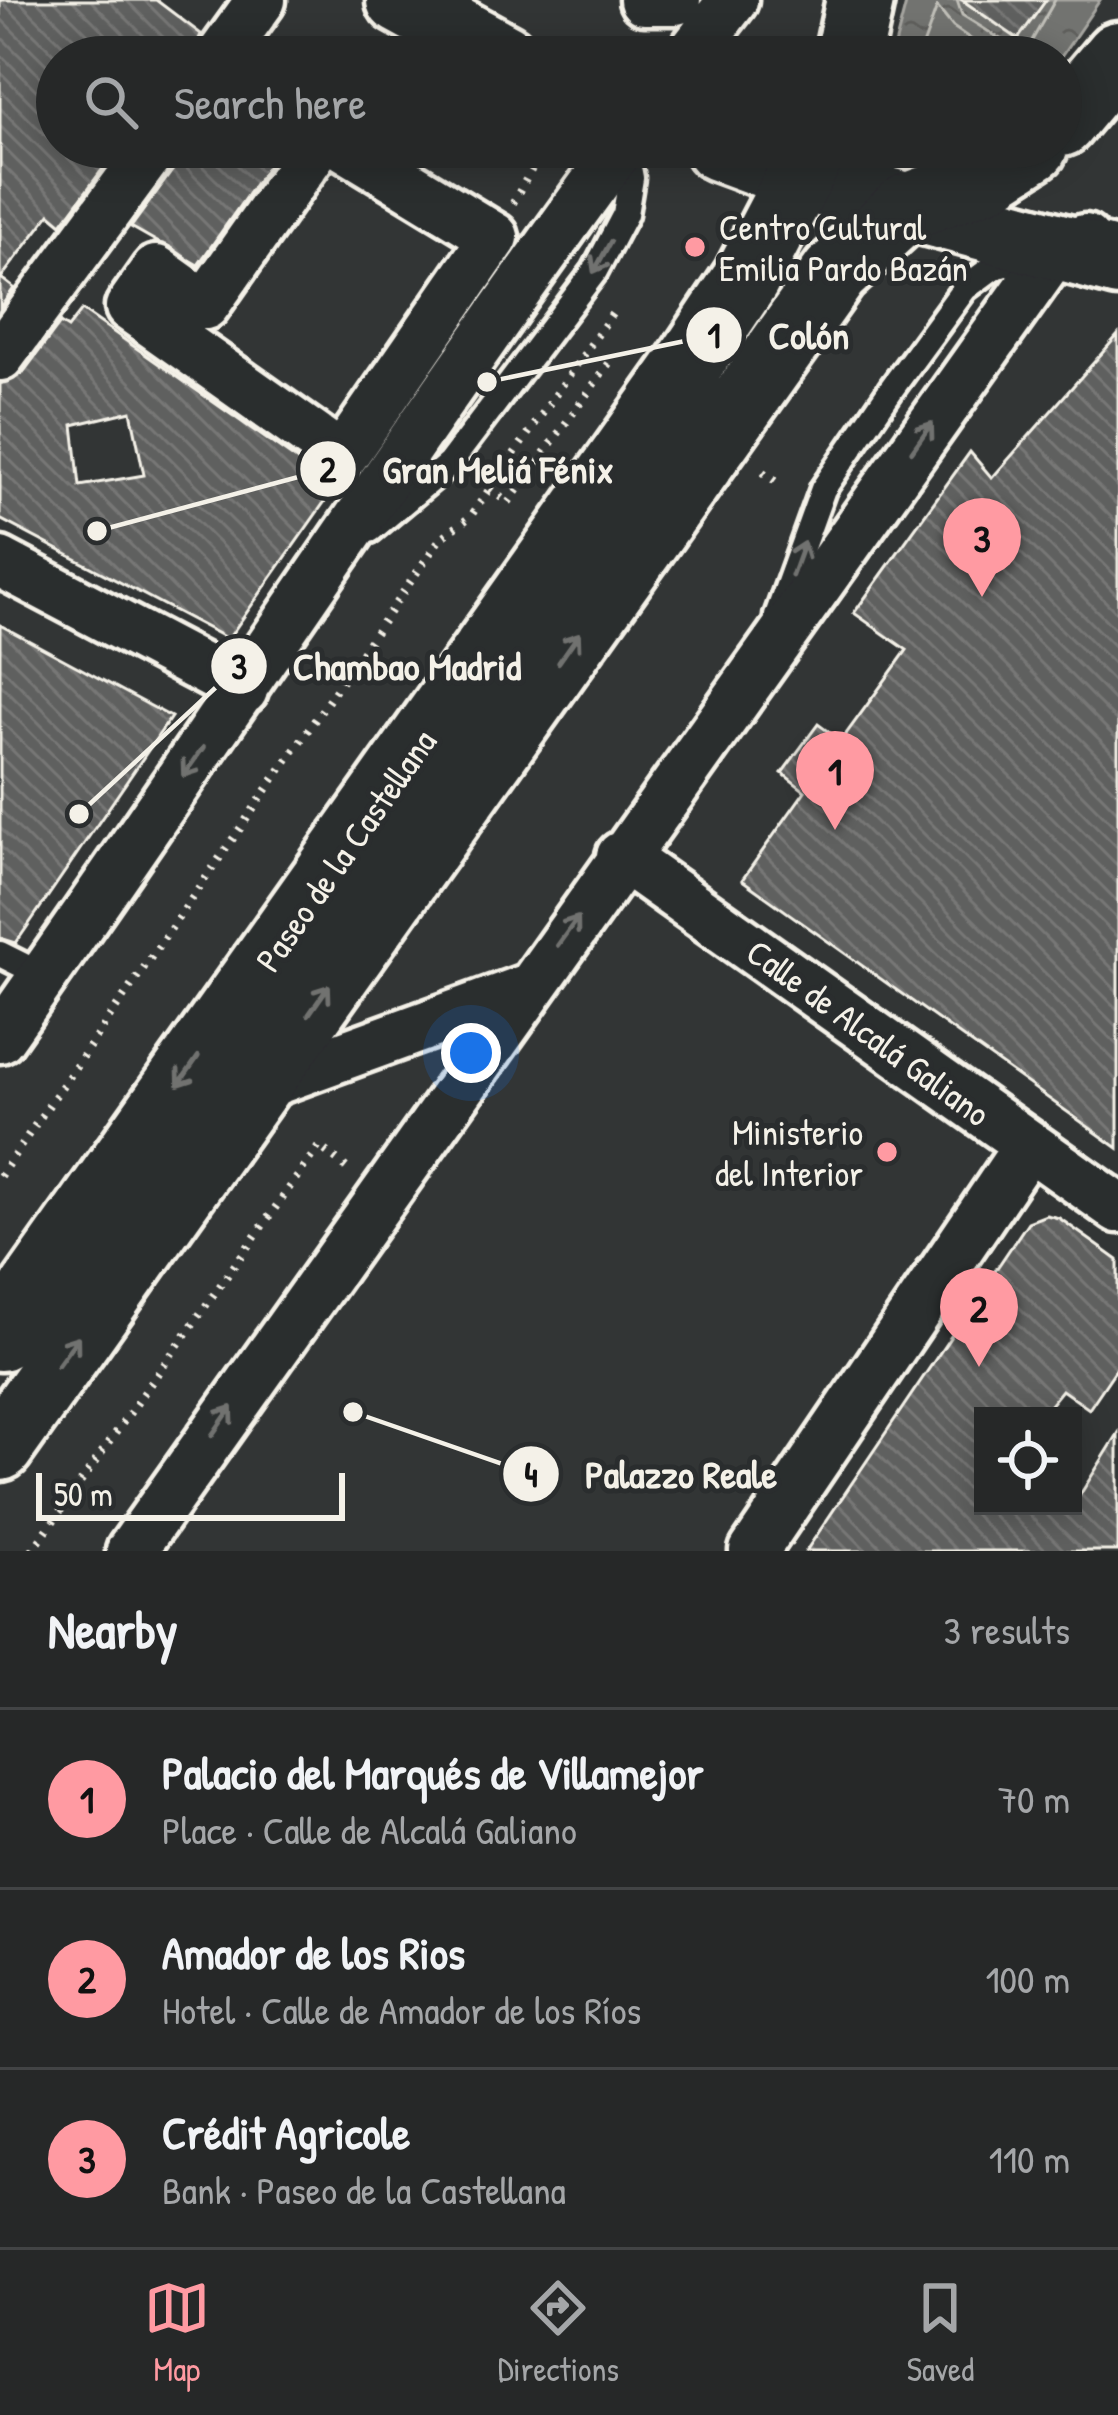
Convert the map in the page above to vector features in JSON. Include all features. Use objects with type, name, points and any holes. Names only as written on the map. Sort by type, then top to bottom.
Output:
[{"type":"main road","points":[[400,0],[466,36]]},
{"type":"main road","points":[[852,36],[860,0]]},
{"type":"main road","points":[[1082,98],[1118,55]]},
{"type":"main road","name":"Paseo de la Castellana","points":[[0,1337],[746,279],[764,168]]},
{"type":"main road","points":[[799,168],[907,207],[1098,246]]},
{"type":"main road","points":[[907,207],[1001,168]]},
{"type":"main road","name":"Paseo de la Castellana","points":[[0,1447],[835,273],[907,207]]},
{"type":"street","points":[[235,36],[261,0]]},
{"type":"street","points":[[644,0],[696,25]]},
{"type":"street","points":[[0,356],[139,168]]},
{"type":"street","points":[[301,168],[205,304],[156,270],[130,308],[342,457],[494,237],[381,168]]},
{"type":"street","points":[[0,1038],[331,563],[409,438],[608,168]]},
{"type":"street","points":[[131,1551],[757,669],[1098,246]]},
{"type":"street","points":[[0,562],[243,690]]},
{"type":"street","name":"Calle de Alcalá Galiano","points":[[621,856],[1118,1208]]},
{"type":"street","points":[[257,1087],[526,989]]},
{"type":"street","points":[[754,1551],[1028,1146]]},
{"type":"lane","points":[[0,954],[44,976]]},
{"type":"path","points":[[494,237],[532,168]]},
{"type":"path","points":[[0,1176],[440,539],[470,517],[613,314]]},
{"type":"path","points":[[490,488],[508,503],[610,362]]},
{"type":"path","points":[[763,472],[776,481]]},
{"type":"path","points":[[32,1551],[319,1145]]},
{"type":"water","points":[[907,0],[962,0],[1014,36],[898,36]]},
{"type":"water","points":[[1046,0],[1100,0],[1075,36],[1020,36]]},
{"type":"building","points":[[0,0],[156,0],[200,36],[36,36],[36,168],[103,168],[62,224],[50,214],[1,278],[14,288],[0,308]]},
{"type":"building","points":[[962,0],[1046,0],[1020,36]]},
{"type":"building","points":[[174,168],[266,168],[198,265],[131,227]]},
{"type":"building","points":[[82,310],[335,487],[228,639],[0,519],[0,384],[22,374],[60,323],[68,328]],"holes":[[[131,411],[144,475],[80,486],[73,425]]]},
{"type":"building","points":[[1118,335],[1118,1148],[742,880],[805,791],[782,773],[818,724],[841,741],[907,650],[854,613],[970,452],[992,478]]},
{"type":"building","points":[[0,625],[171,717],[16,943],[0,938]]},
{"type":"building","points":[[1046,1215],[1059,1218],[1118,1260],[1118,1366],[1089,1409],[1062,1390],[1048,1407],[974,1407],[974,1515],[1082,1515],[1082,1492],[1118,1434],[1118,1551],[806,1551],[1028,1222]]},
{"type":"place","name":"Centro Cultural Emilia Pardo Bazán","points":[[695,247]]},
{"type":"place","name":"Colón","points":[[487,382]]},
{"type":"place","name":"Gran Meliá Fénix","points":[[97,531]]},
{"type":"place","name":"Crédit Agricole","points":[[982,597]]},
{"type":"place","name":"Chambao Madrid","points":[[79,814]]},
{"type":"place","name":"Palacio del Marqués de Villamejor","points":[[835,830]]},
{"type":"place","name":"Ministerio del Interior","points":[[887,1152]]},
{"type":"place","name":"Amador de los Rios","points":[[979,1367]]},
{"type":"place","name":"Palazzo Reale","points":[[353,1412]]}]
